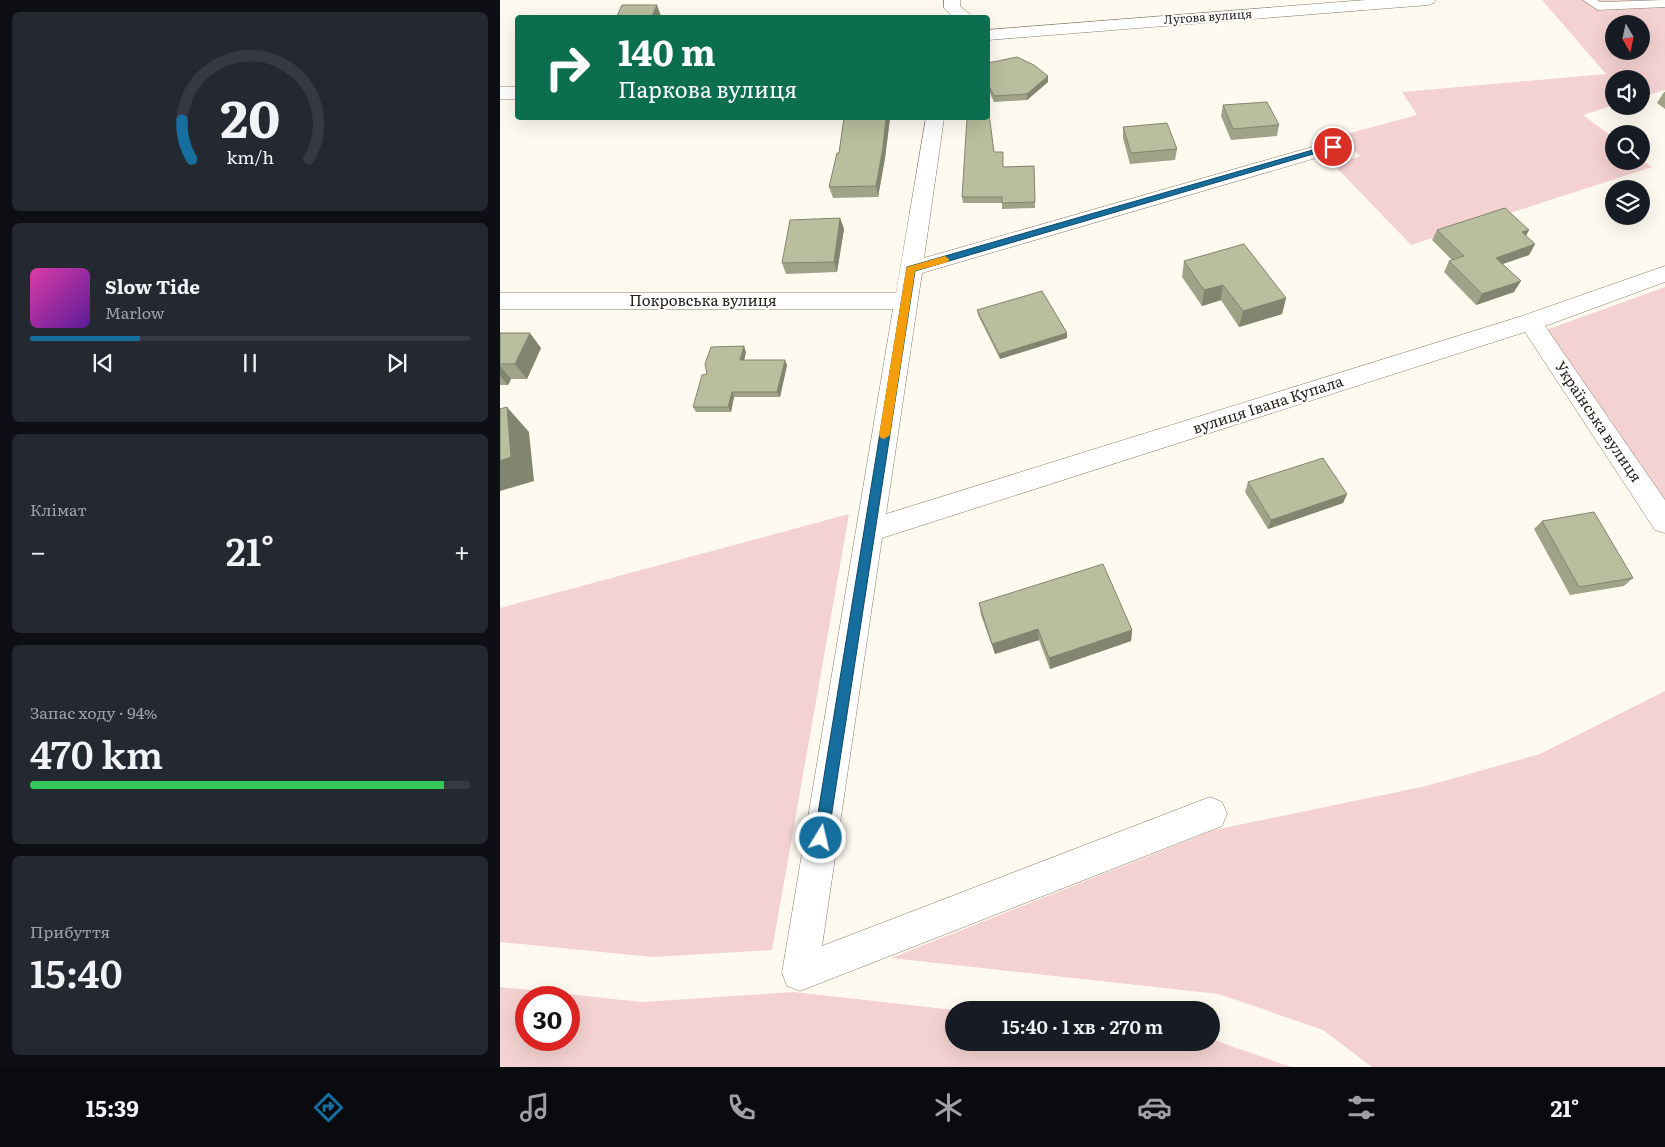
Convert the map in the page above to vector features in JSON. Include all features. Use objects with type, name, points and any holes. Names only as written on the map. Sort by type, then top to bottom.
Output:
[{"type":"street","name":"Лугова вулиця","points":[[990,34],[1428,0]]},
{"type":"street","points":[[500,93],[515,93]]},
{"type":"street","points":[[934,120],[800,973],[1210,814]]},
{"type":"street","points":[[910,270],[1333,147]]},
{"type":"street","name":"вулиця Івана Купала","points":[[869,531],[1530,322],[1665,274]]},
{"type":"street","name":"Покровська вулиця","points":[[500,301],[906,301]]},
{"type":"street","name":"Українська вулиця","points":[[1530,322],[1665,522]]},
{"type":"lane","points":[[1589,0],[1598,6],[1665,3]]},
{"type":"shaded area","points":[[1542,0],[1665,0],[1665,90],[1650,94],[1650,70],[1605,70],[1605,73]]},
{"type":"shaded area","points":[[1605,74],[1605,108],[1583,115],[1605,131],[1605,170],[1643,170],[1612,180],[1605,180],[1605,182],[1411,245],[1334,165],[1360,156],[1339,136],[1417,115],[1402,92]]},
{"type":"shaded area","points":[[1665,287],[1665,505],[1546,330]]},
{"type":"shaded area","points":[[849,514],[772,950],[653,957],[500,942],[500,608]]},
{"type":"shaded area","points":[[1665,691],[1665,1067],[1372,1067],[1323,1030],[1219,994],[891,958],[1214,830],[1426,786],[1540,754]]},
{"type":"shaded area","points":[[500,987],[515,989],[515,1051],[580,1051],[580,995],[642,1002],[794,992],[945,1009],[945,1051],[1220,1051],[1220,1042],[1291,1067],[500,1067]]},
{"type":"building","points":[[622,5],[657,5],[652,15],[617,15]]},
{"type":"building","points":[[1017,57],[1034,65],[1048,76],[1027,94],[994,96],[990,88],[990,63]]},
{"type":"building","points":[[1267,102],[1279,125],[1233,129],[1223,105]]},
{"type":"building","points":[[844,120],[886,120],[876,186],[829,187],[837,153],[839,153]]},
{"type":"building","points":[[967,120],[990,120],[994,152],[1003,152],[1003,167],[1034,166],[1035,202],[1002,203],[1002,197],[962,197]]},
{"type":"building","points":[[1167,123],[1177,149],[1131,153],[1123,127]]},
{"type":"building","points":[[1505,208],[1529,230],[1522,232],[1535,244],[1496,258],[1521,281],[1482,294],[1449,261],[1464,256],[1437,230]]},
{"type":"building","points":[[840,218],[834,262],[782,263],[790,220]]},
{"type":"building","points":[[1244,244],[1286,298],[1243,311],[1223,285],[1204,290],[1184,261]]},
{"type":"building","points":[[1042,291],[1067,333],[999,354],[977,310]]},
{"type":"building","points":[[500,333],[530,333],[515,364],[500,364]]},
{"type":"building","points":[[744,346],[740,360],[785,360],[777,392],[732,392],[728,407],[693,407],[702,375],[707,374],[705,364],[711,347]]},
{"type":"building","points":[[507,407],[511,457],[500,461],[500,409]]},
{"type":"building","points":[[1323,458],[1347,494],[1271,520],[1248,482]]},
{"type":"building","points":[[1594,512],[1633,578],[1579,587],[1542,521]]},
{"type":"building","points":[[1103,564],[1132,630],[1049,658],[1038,629],[992,644],[979,603]]},
{"type":"slow traffic","points":[[884,435],[910,270],[945,259]]},
{"type":"route","points":[[821,838],[910,270],[1333,147]]}]
